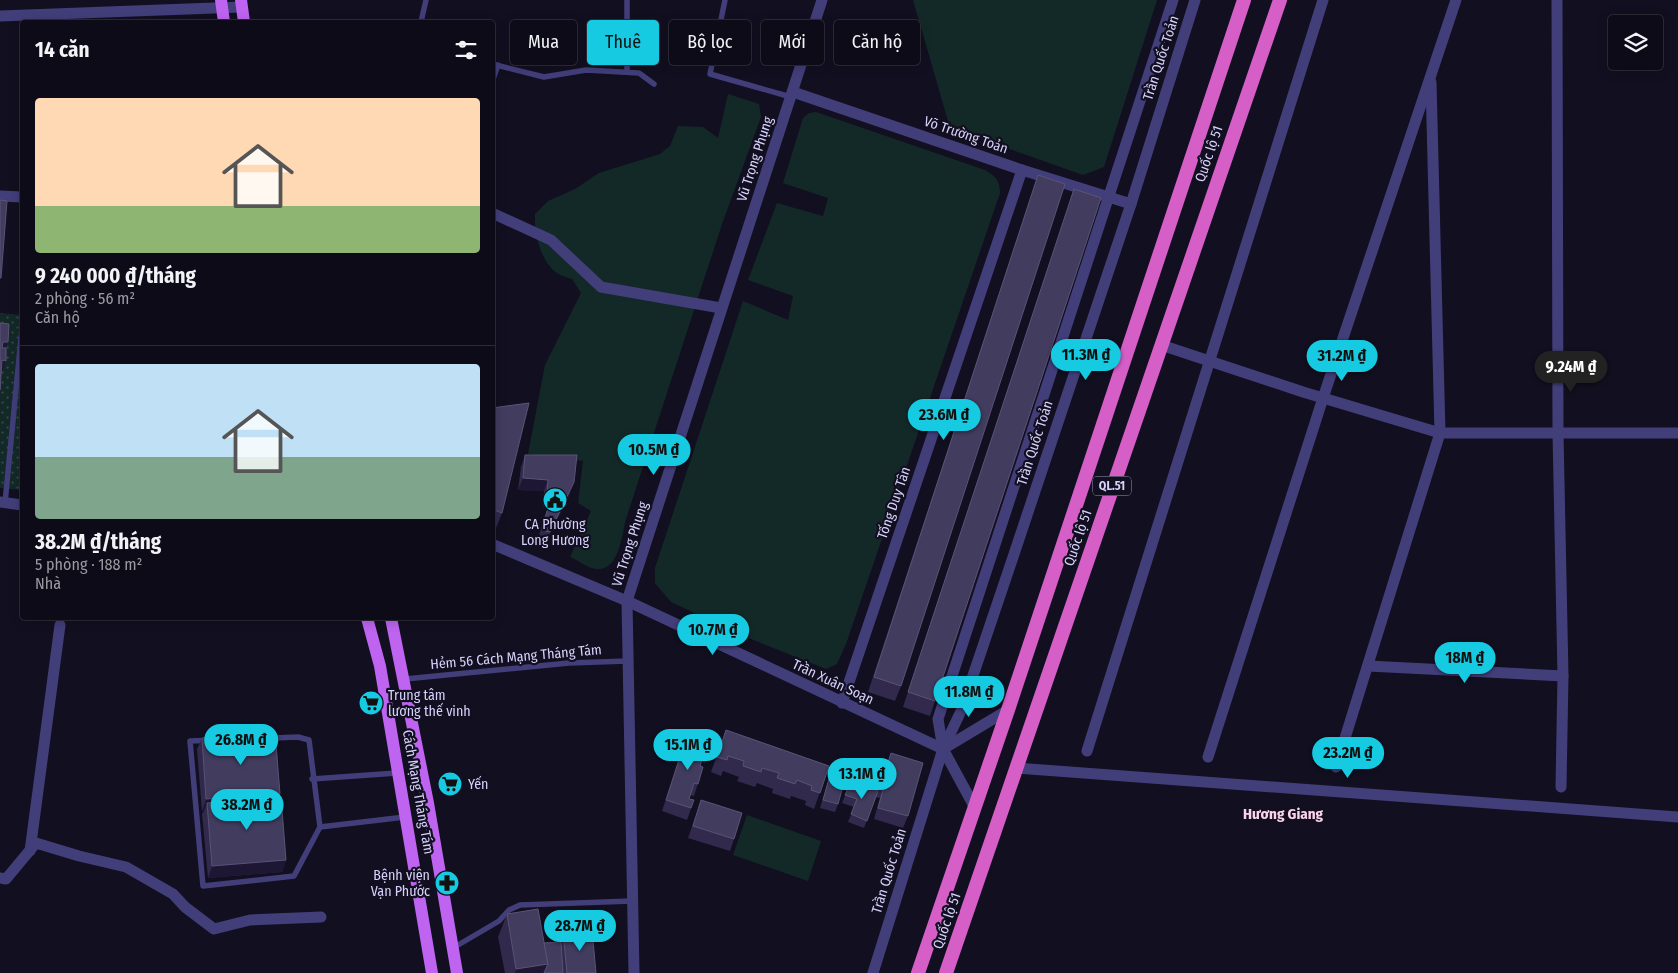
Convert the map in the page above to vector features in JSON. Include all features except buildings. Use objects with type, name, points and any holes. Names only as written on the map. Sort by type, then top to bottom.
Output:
[{"type":"highway","name":"Quốc lộ 51","points":[[918,973],[1008,710],[1244,0]]},
{"type":"highway","name":"Quốc lộ 51","points":[[946,973],[1280,0]]},
{"type":"main road","points":[[221,4],[224,20]]},
{"type":"main road","points":[[241,4],[244,20]]},
{"type":"main road","name":"Cách Mạng Tháng Tám","points":[[368,620],[380,666],[400,773],[432,973]]},
{"type":"main road","name":"Cách Mạng Tháng Tám","points":[[391,620],[405,679],[457,973]]},
{"type":"street","name":"Vũ Trọng Phụng","points":[[634,973],[627,601],[822,0]]},
{"type":"street","name":"Trần Quốc Toản","points":[[943,750],[938,719],[1052,376],[1173,0]]},
{"type":"street","name":"Trần Quốc Toản","points":[[873,973],[943,750],[962,710],[1130,204],[1195,0]]},
{"type":"street","points":[[1087,751],[1323,0]]},
{"type":"street","points":[[1208,758],[1323,398],[1456,0]]},
{"type":"street","points":[[1557,0],[1558,433],[1562,676],[1561,787]]},
{"type":"street","points":[[0,16],[241,4]]},
{"type":"street","points":[[1336,767],[1440,433],[1431,74]]},
{"type":"street","name":"Võ Trường Toản","points":[[792,94],[1130,204]]},
{"type":"street","name":"Tống Duy Tân","points":[[842,703],[1022,170]]},
{"type":"street","points":[[0,196],[20,197]]},
{"type":"street","points":[[495,214],[551,240],[601,287],[721,308]]},
{"type":"street","points":[[1160,345],[1323,398],[1440,433],[1678,433]]},
{"type":"street","points":[[1052,376],[1072,380]]},
{"type":"street","points":[[3,503],[20,505]]},
{"type":"street","name":"Trần Xuân Soạn","points":[[495,545],[627,601],[943,750]]},
{"type":"street","points":[[990,564],[1009,569]]},
{"type":"street","points":[[30,851],[60,625]]},
{"type":"street","points":[[1368,666],[1562,676]]},
{"type":"street","points":[[974,806],[943,750],[1008,710]]},
{"type":"street","points":[[1016,768],[1678,817]]},
{"type":"street","points":[[0,878],[6,880],[36,843],[78,856],[126,866],[173,894],[185,907],[214,929],[250,920],[321,917]]},
{"type":"lane","points":[[421,20],[426,0]]},
{"type":"lane","points":[[627,0],[627,72]]},
{"type":"lane","points":[[726,0],[710,74],[792,94]]},
{"type":"lane","points":[[495,64],[544,77],[586,70],[639,72],[654,84]]},
{"type":"lane","points":[[3,503],[20,346]]},
{"type":"lane","name":"Hẻm 56 Cách Mạng Tháng Tám","points":[[405,679],[559,664],[628,661]]},
{"type":"lane","points":[[298,737],[309,740],[312,779],[320,826],[294,876],[203,886],[190,741],[298,737]]},
{"type":"lane","points":[[312,779],[400,773]]},
{"type":"lane","points":[[320,826],[407,817]]},
{"type":"lane","points":[[453,948],[499,921],[509,910],[520,905],[632,901]]},
{"type":"green space","points":[[913,0],[1157,0],[1104,167],[1083,175],[950,128]]},
{"type":"green space","points":[[728,94],[759,104],[761,117],[722,224],[625,522],[618,552],[609,565],[596,569],[570,557],[591,511],[578,503],[583,461],[528,454],[545,365],[581,293],[572,279],[557,273],[546,261],[537,238],[535,214],[548,201],[575,189],[599,173],[660,154],[670,146],[678,126],[703,127],[718,138]]},
{"type":"green space","points":[[816,112],[985,170],[997,179],[1000,193],[846,644],[837,664],[826,669],[746,637],[671,602],[655,583],[655,568],[743,301],[788,320],[793,296],[748,280],[777,203],[823,216],[828,198],[783,183],[803,118],[809,113]]},
{"type":"green space","points":[[0,313],[20,315],[20,490],[0,488]]},
{"type":"green space","points":[[747,815],[821,841],[808,881],[733,855]]},
{"type":"place","name":"CA Phường Long Hương","points":[[555,500]]},
{"type":"place","name":"Trung tâm lương thế vinh","points":[[371,703]]},
{"type":"place","name":"Yến","points":[[450,784]]},
{"type":"place","name":"Bệnh viện Vạn Phước","points":[[447,883]]},
{"type":"district","name":"Hương Giang","points":[[1283,814]]}]
